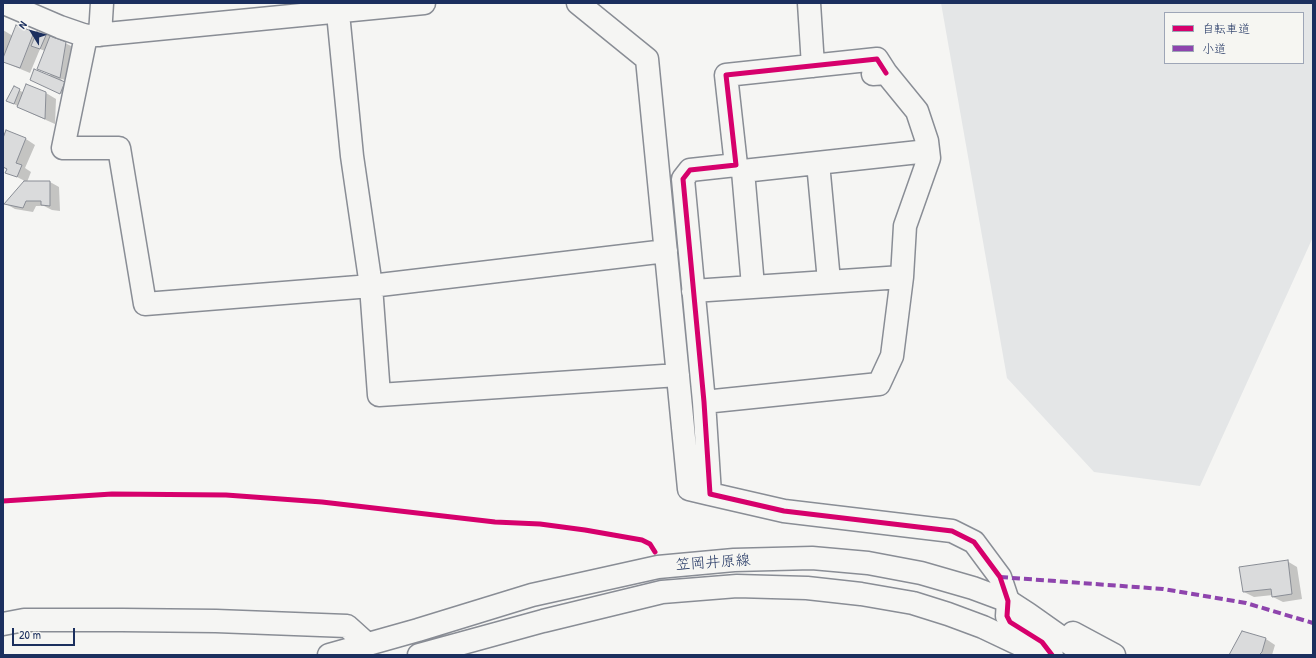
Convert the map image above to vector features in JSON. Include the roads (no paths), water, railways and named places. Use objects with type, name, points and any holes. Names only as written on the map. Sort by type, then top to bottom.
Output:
[{"type":"street","points":[[4,3],[34,9],[93,36],[338,8],[424,3]]},
{"type":"street","points":[[102,3],[63,148],[119,148],[145,304],[371,286],[666,251]]},
{"type":"street","points":[[578,3],[647,59],[689,489],[784,511],[952,531],[974,542],[1000,578],[1008,601],[1007,616],[1010,622],[1042,642],[1052,655]]},
{"type":"street","points":[[809,3],[813,66]]},
{"type":"street","points":[[338,8],[352,156],[371,286],[379,395],[678,375]]},
{"type":"street","points":[[704,402],[879,384],[892,356],[902,277],[905,226],[928,158],[928,151],[927,140],[917,111],[886,73],[877,59],[726,75],[753,286]]},
{"type":"street","points":[[727,90],[886,73]]},
{"type":"street","points":[[710,494],[704,402],[683,179],[690,170],[818,163],[928,151]]},
{"type":"street","points":[[818,163],[829,281]]},
{"type":"street","points":[[693,291],[902,277]]},
{"type":"street","name":"笠岡井原線","points":[[329,655],[418,630],[532,595],[658,567],[734,560],[812,558],[868,563],[948,580],[973,588],[1008,601],[1086,655]]},
{"type":"street","name":"笠岡井原線","points":[[418,655],[543,621],[662,592],[737,586],[807,588],[861,594],[913,603],[983,627],[1042,655]]},
{"type":"street","points":[[995,633],[1008,601]]},
{"type":"street","points":[[1028,614],[1076,634],[1114,655]]},
{"type":"street","points":[[3,624],[24,620],[130,620],[216,621],[347,626],[366,644]]}]
